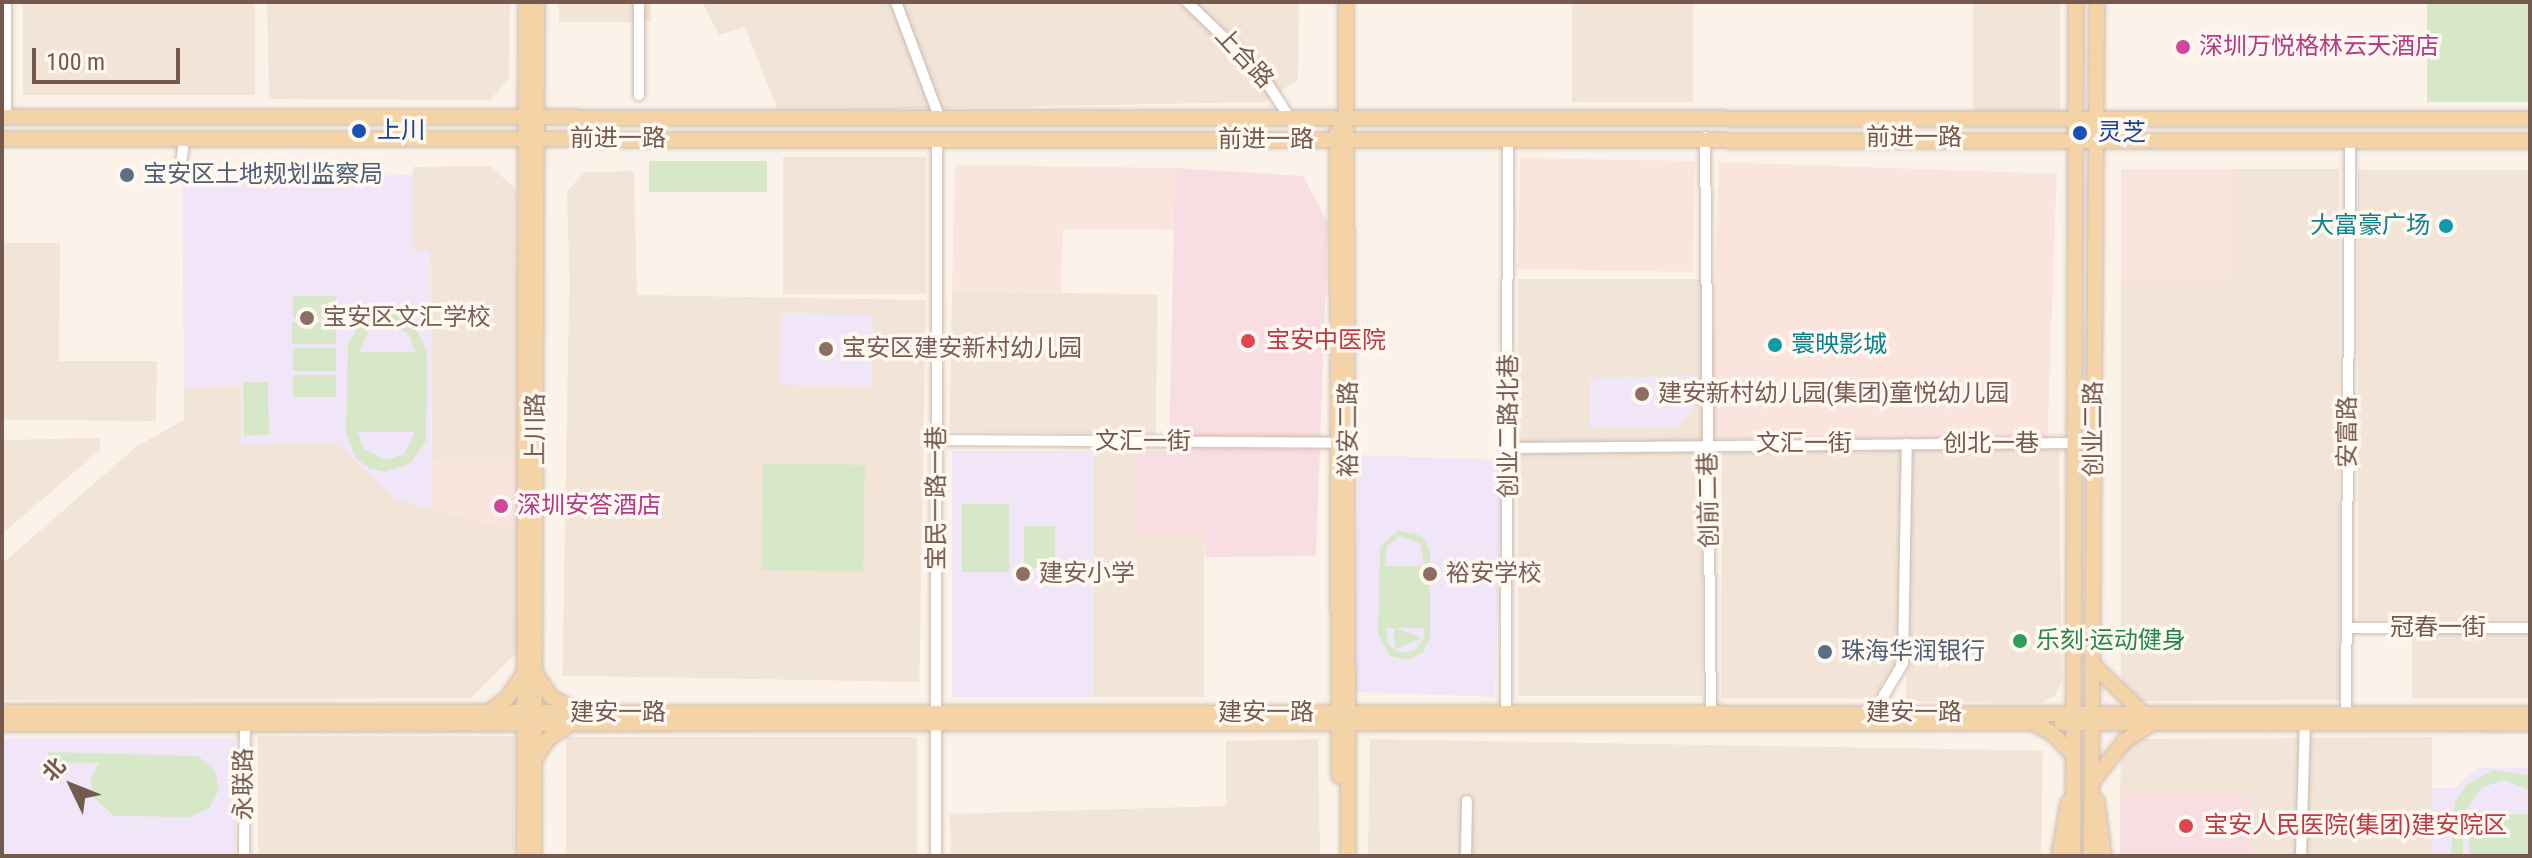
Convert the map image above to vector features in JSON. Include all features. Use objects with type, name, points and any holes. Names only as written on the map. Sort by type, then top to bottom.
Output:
[{"type":"main road","name":"上川路","points":[[526,2],[531,118],[530,757],[534,856]]},
{"type":"main road","name":"上川路","points":[[531,118],[537,2]]},
{"type":"main road","name":"裕安二路","points":[[1336,2],[1343,141],[1343,719],[1339,856]]},
{"type":"main road","name":"裕安二路","points":[[1340,120],[1346,2]]},
{"type":"main road","name":"创业二路","points":[[2073,849],[2076,2]]},
{"type":"main road","name":"创业二路","points":[[2091,849],[2097,2]]},
{"type":"main road","name":"前进一路","points":[[4,117],[2530,119]]},
{"type":"main road","points":[[1488,140],[1479,131],[1489,120]]},
{"type":"main road","points":[[2254,140],[2246,131],[2256,120]]},
{"type":"main road","name":"前进一路","points":[[2,139],[1343,141],[1705,137],[2530,141]]},
{"type":"main road","points":[[2093,665],[2126,702],[2149,718],[2124,741],[2092,783],[2105,831],[2104,856]]},
{"type":"main road","points":[[530,671],[551,697],[576,718],[530,757],[512,736],[487,718],[530,671]]},
{"type":"main road","points":[[2073,755],[2035,718],[2064,697],[2074,675]]},
{"type":"main road","name":"建安一路","points":[[2,712],[244,718],[1343,719],[2346,718],[2530,714]]},
{"type":"main road","name":"建安一路","points":[[1343,719],[1506,713],[1711,719],[1883,712],[2035,718]]},
{"type":"main road","name":"建安一路","points":[[2,724],[244,718]]},
{"type":"main road","name":"建安一路","points":[[2346,718],[2530,724]]},
{"type":"main road","name":"裕安二路","points":[[1343,719],[1348,856]]},
{"type":"main road","name":"上川路","points":[[524,856],[530,757]]},
{"type":"main road","points":[[2059,856],[2073,783]]},
{"type":"street","points":[[4,117],[6,2]]},
{"type":"street","points":[[639,2],[639,95]]},
{"type":"street","points":[[896,2],[940,119]]},
{"type":"street","name":"上合路","points":[[1187,2],[1260,72],[1291,120]]},
{"type":"street","name":"创前二巷","points":[[1705,137],[1709,275],[1711,719]]},
{"type":"street","points":[[180,172],[184,139]]},
{"type":"street","name":"宝民一路一巷","points":[[936,856],[937,140]]},
{"type":"street","name":"创业二路北巷","points":[[1506,713],[1510,448],[1508,140]]},
{"type":"street","name":"安富路","points":[[2346,718],[2350,140]]},
{"type":"street","name":"文汇一街","points":[[937,440],[1343,443]]},
{"type":"street","name":"创北一巷","points":[[1907,444],[2075,443]]},
{"type":"street","points":[[1883,712],[1884,695],[1903,663],[1907,444]]},
{"type":"street","name":"文汇一街","points":[[1510,448],[1907,444]]},
{"type":"street","name":"冠春一街","points":[[2347,628],[2530,628]]},
{"type":"street","name":"永联路","points":[[244,718],[244,856]]},
{"type":"street","points":[[2301,856],[2305,718]]},
{"type":"street","points":[[1466,856],[1467,801]]},
{"type":"shaded area","points":[[23,2],[255,2],[255,95],[23,95]]},
{"type":"shaded area","points":[[267,2],[510,2],[509,79],[490,100],[269,99]]},
{"type":"shaded area","points":[[559,2],[651,2],[651,22],[559,22]]},
{"type":"shaded area","points":[[702,2],[1299,2],[1298,80],[1265,102],[778,111],[745,27],[719,35]]},
{"type":"shaded area","points":[[1572,2],[1693,2],[1693,102],[1572,102]]},
{"type":"shaded area","points":[[1973,2],[2060,2],[2060,112],[1973,112]]},
{"type":"shaded area","points":[[783,157],[926,157],[926,294],[783,294]]},
{"type":"shaded area","points":[[1520,158],[1695,161],[1693,272],[1518,269]]},
{"type":"shaded area","points":[[1719,162],[2057,174],[2047,450],[1709,438]]},
{"type":"shaded area","points":[[955,165],[1175,168],[1174,230],[1063,229],[1061,292],[952,291]]},
{"type":"shaded area","points":[[491,166],[516,190],[518,457],[432,459],[430,251],[413,250],[413,167]]},
{"type":"shaded area","name":"宝安中医院","points":[[1175,168],[1303,176],[1328,223],[1316,556],[1205,557],[1204,531],[1133,532],[1135,451],[1169,451]]},
{"type":"shaded area","points":[[2121,169],[2232,169],[2232,280],[2121,280]]},
{"type":"shaded area","points":[[2232,169],[2339,169],[2340,700],[2135,701],[2121,687],[2121,280],[2232,280]]},
{"type":"shaded area","points":[[2358,170],[2530,170],[2530,619],[2358,619]]},
{"type":"shaded area","points":[[634,171],[637,295],[570,298],[567,191],[585,172]]},
{"type":"shaded area","name":"宝安区文汇学校","points":[[413,175],[413,250],[430,250],[432,509],[394,499],[337,443],[242,445],[241,386],[184,387],[182,178]]},
{"type":"shaded area","points":[[2,243],[60,243],[59,361],[157,361],[156,421],[2,420]]},
{"type":"shaded area","points":[[1518,279],[1702,279],[1702,696],[1518,696]]},
{"type":"shaded area","points":[[952,291],[1158,295],[1156,435],[950,431]]},
{"type":"shaded area","points":[[569,294],[926,300],[919,682],[562,676]]},
{"type":"shaded area","name":"宝安区建安新村幼儿园","points":[[781,313],[873,315],[872,387],[780,385]]},
{"type":"shaded area","name":"建安新村幼儿园(集团)童悦幼儿园","points":[[1693,376],[1693,410],[1677,427],[1590,428],[1590,378]]},
{"type":"shaded area","points":[[241,386],[242,445],[337,443],[395,499],[519,531],[520,649],[471,698],[2,700],[2,564],[137,446],[184,420],[184,387]]},
{"type":"shaded area","points":[[100,438],[100,450],[2,534],[2,440]]},
{"type":"shaded area","points":[[2059,446],[2062,682],[2055,696],[2040,703],[1906,701],[1909,448]]},
{"type":"shaded area","points":[[1903,447],[1900,658],[1880,687],[1879,699],[1721,698],[1722,451]]},
{"type":"shaded area","name":"建安小学","points":[[952,451],[1094,451],[1094,697],[952,697]]},
{"type":"shaded area","points":[[1094,451],[1135,451],[1133,531],[1204,531],[1204,697],[1093,697]]},
{"type":"shaded area","name":"裕安学校","points":[[1360,455],[1503,460],[1495,697],[1352,692]]},
{"type":"shaded area","points":[[518,457],[519,531],[432,509],[432,459]]},
{"type":"shaded area","points":[[2412,633],[2530,633],[2530,698],[2412,698]]},
{"type":"shaded area","points":[[258,736],[514,736],[514,856],[258,856]]},
{"type":"shaded area","points":[[566,737],[917,737],[917,856],[566,856]]},
{"type":"shaded area","points":[[2432,737],[2432,856],[2251,856],[2250,796],[2120,796],[2121,753],[2135,739]]},
{"type":"shaded area","points":[[2,738],[235,738],[235,856],[2,856]]},
{"type":"shaded area","points":[[1318,739],[1320,856],[951,856],[950,814],[1226,806],[1226,741]]},
{"type":"shaded area","points":[[1370,739],[2043,751],[2041,856],[1368,856]]},
{"type":"shaded area","points":[[2477,768],[2530,768],[2530,856],[2432,856],[2432,788],[2456,788]]},
{"type":"shaded area","name":"宝安人民医院(集团)建安院区","points":[[2120,796],[2251,796],[2251,856],[2120,856]]},
{"type":"green space","points":[[2427,2],[2530,2],[2530,102],[2427,102]]},
{"type":"green space","points":[[649,161],[767,161],[767,192],[649,192]]},
{"type":"green space","points":[[293,296],[336,296],[336,318],[293,318]]},
{"type":"green space","points":[[378,313],[396,313],[412,321],[427,352],[426,441],[411,463],[386,472],[369,468],[355,457],[346,432],[348,343],[362,321]],"holes":[[[394,325],[409,335],[415,352],[359,352],[369,330]],[[358,432],[415,432],[404,454],[386,460],[364,449]]]},
{"type":"green space","points":[[292,322],[336,322],[336,344],[292,344]]},
{"type":"green space","points":[[293,348],[336,348],[336,371],[293,371]]},
{"type":"green space","points":[[293,375],[336,375],[336,397],[293,397]]},
{"type":"green space","points":[[243,382],[268,382],[269,435],[244,435]]},
{"type":"green space","points":[[763,463],[865,465],[863,572],[761,570]]},
{"type":"green space","points":[[962,504],[1009,504],[1009,572],[962,572]]},
{"type":"green space","points":[[1024,526],[1055,526],[1055,570],[1024,570]]},
{"type":"green space","points":[[1398,530],[1422,536],[1430,551],[1430,638],[1422,653],[1407,660],[1390,656],[1378,634],[1380,547]],"holes":[[[1400,536],[1421,544],[1424,566],[1385,566],[1387,546]],[[1385,628],[1394,628],[1395,649],[1422,638],[1395,628],[1424,628],[1424,637],[1415,650],[1402,653],[1396,651],[1388,644]]]},
{"type":"green space","points":[[48,752],[198,756],[215,770],[219,790],[209,808],[190,817],[114,816],[92,796],[91,778],[99,763],[48,762]]},
{"type":"green space","points":[[2493,770],[2530,776],[2530,790],[2504,780],[2481,788],[2463,814],[2463,856],[2451,856],[2455,802],[2466,785]]},
{"type":"green space","points":[[2469,814],[2530,814],[2530,856],[2469,856]]},
{"type":"place","name":"深圳万悦格林云天酒店","points":[[2183,47]]},
{"type":"place","name":"上川","points":[[359,131]]},
{"type":"place","name":"灵芝","points":[[2080,133]]},
{"type":"place","name":"宝安区土地规划监察局","points":[[127,175]]},
{"type":"place","name":"大富豪广场","points":[[2446,226]]},
{"type":"place","name":"宝安区文汇学校","points":[[307,318]]},
{"type":"place","name":"宝安中医院","points":[[1248,341]]},
{"type":"place","name":"寰映影城","points":[[1775,345]]},
{"type":"place","name":"宝安区建安新村幼儿园","points":[[826,349]]},
{"type":"place","name":"建安新村幼儿园(集团)童悦幼儿园","points":[[1642,394]]},
{"type":"place","name":"深圳安答酒店","points":[[501,506]]},
{"type":"place","name":"建安小学","points":[[1023,574]]},
{"type":"place","name":"裕安学校","points":[[1430,574]]},
{"type":"place","name":"乐刻·运动健身","points":[[2020,641]]},
{"type":"place","name":"珠海华润银行","points":[[1825,652]]},
{"type":"place","name":"宝安人民医院(集团)建安院区","points":[[2186,826]]}]
